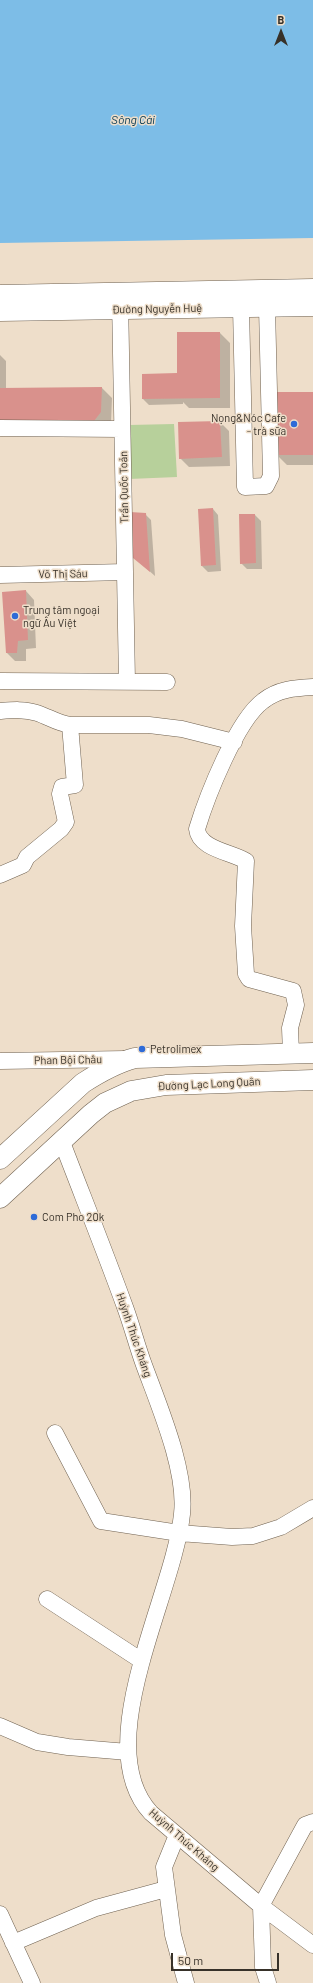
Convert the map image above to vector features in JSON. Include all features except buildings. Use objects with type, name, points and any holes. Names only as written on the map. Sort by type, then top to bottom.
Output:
[{"type":"main road","name":"Đường Nguyễn Huệ","points":[[0,311],[120,301],[313,290]]},
{"type":"main road","name":"Đường Nguyễn Huệ","points":[[0,295],[241,307],[313,306]]},
{"type":"main road","points":[[0,1159],[83,1083],[111,1066],[135,1058],[313,1053]]},
{"type":"main road","name":"Đường Lạc Long Quân","points":[[0,1198],[91,1114],[118,1096],[144,1088],[166,1085],[313,1080]]},
{"type":"street","name":"Trần Quốc Toản","points":[[120,301],[127,682]]},
{"type":"street","points":[[241,307],[246,487],[266,486],[271,476],[267,307]]},
{"type":"street","points":[[0,428],[122,429]]},
{"type":"street","name":"Võ Thị Sáu","points":[[0,575],[125,572]]},
{"type":"street","points":[[0,681],[167,682]]},
{"type":"street","points":[[291,1053],[290,1028],[296,1005],[293,991],[250,979],[246,974],[243,926],[246,861],[214,848],[198,834],[199,823],[217,777],[244,724],[263,701],[283,690],[313,687]]},
{"type":"street","points":[[0,711],[16,709],[37,713],[57,723],[70,725],[149,725],[182,729],[234,742]]},
{"type":"street","points":[[0,875],[22,865],[27,857],[61,829],[66,822],[60,794],[62,787],[75,785],[70,725]]},
{"type":"street","name":"Phan Bội Châu","points":[[0,1061],[135,1058]]},
{"type":"street","name":"Huỳnh Thúc Kháng","points":[[62,1142],[125,1307],[156,1398],[174,1455],[183,1500],[179,1533],[173,1561],[142,1661],[133,1699],[128,1752],[131,1777],[142,1803],[177,1835],[261,1906],[313,1945]]},
{"type":"street","points":[[55,1433],[102,1521],[179,1533],[232,1537],[253,1536],[281,1527],[313,1508]]},
{"type":"street","points":[[47,1599],[142,1661]]},
{"type":"street","points":[[0,1726],[37,1742],[68,1748],[128,1752]]},
{"type":"street","points":[[268,1983],[263,1967],[261,1906],[305,1825],[313,1822]]},
{"type":"street","points":[[177,1835],[164,1867],[173,1935],[186,1983]]},
{"type":"street","points":[[13,1943],[96,1908],[166,1889]]},
{"type":"street","points":[[0,1914],[32,1983]]},
{"type":"green space","points":[[174,424],[177,477],[129,479],[129,425]]},
{"type":"water","name":"Sông Cái","points":[[0,0],[313,0],[313,238],[0,243]]},
{"type":"place","name":"Nọng&Nóc Cafe - trà sữa","points":[[294,424]]},
{"type":"place","name":"Trung tâm ngoại ngữ Âu Việt","points":[[15,616]]},
{"type":"place","name":"Petrolimex","points":[[142,1049]]},
{"type":"place","name":"Com Pho 20k","points":[[34,1217]]}]
